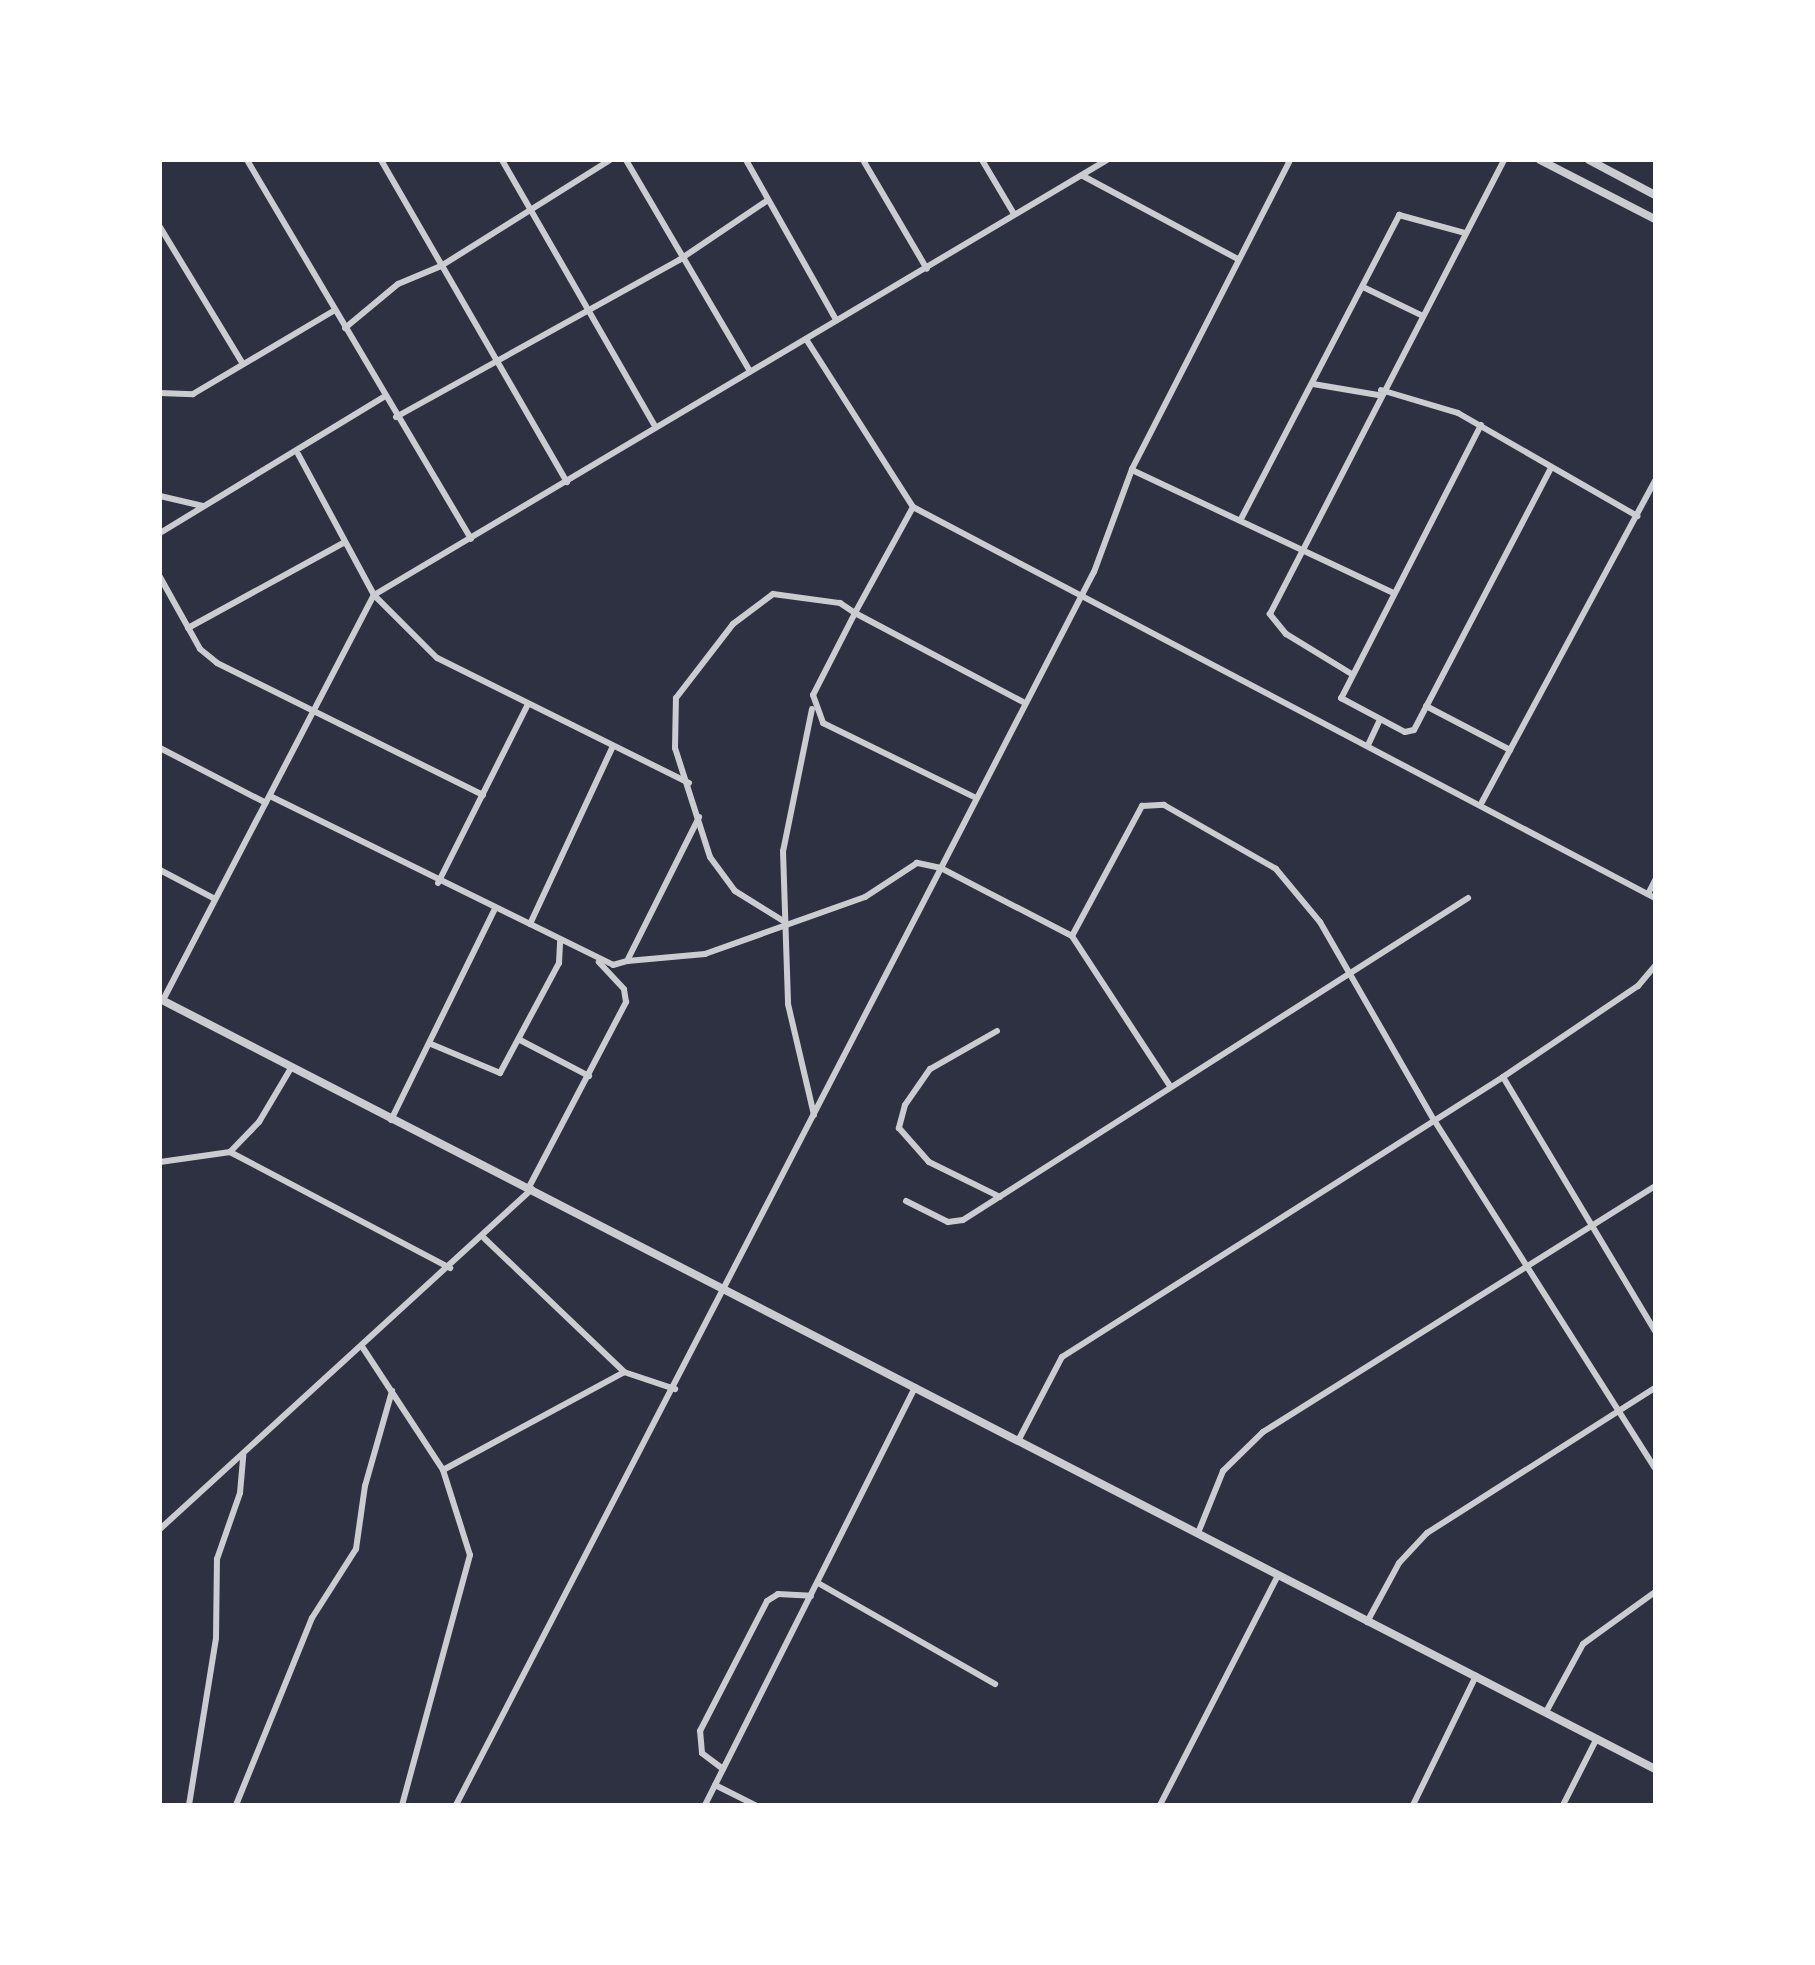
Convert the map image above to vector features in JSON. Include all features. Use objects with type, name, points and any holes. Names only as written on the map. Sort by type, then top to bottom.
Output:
[{"type":"street","points":[[247,160],[471,539]]},
{"type":"street","points":[[502,160],[655,426]]},
{"type":"street","points":[[345,328],[398,284],[441,266],[610,160]]},
{"type":"street","points":[[626,160],[679,260],[750,371]]},
{"type":"street","points":[[746,160],[836,321]]},
{"type":"street","points":[[863,160],[927,268]]},
{"type":"street","points":[[982,160],[1014,214]]},
{"type":"street","points":[[1107,160],[374,595],[161,999],[390,1121],[530,1188],[1655,1769]]},
{"type":"street","points":[[456,1805],[727,1291],[942,868],[1022,702],[1080,595],[1132,470],[1290,160]]},
{"type":"street","points":[[1350,674],[1269,620],[1379,393],[1504,160]]},
{"type":"street","points":[[1540,160],[1655,219]]},
{"type":"street","points":[[1589,160],[1655,195]]},
{"type":"street","points":[[383,161],[567,482]]},
{"type":"street","points":[[1084,176],[1238,259]]},
{"type":"street","points":[[396,417],[679,260],[768,200]]},
{"type":"street","points":[[1241,519],[1402,212],[1465,232]]},
{"type":"street","points":[[160,227],[243,364]]},
{"type":"street","points":[[1362,287],[1421,315]]},
{"type":"street","points":[[160,393],[193,394],[335,310]]},
{"type":"street","points":[[806,340],[914,508],[1482,802],[1651,896],[1655,880]]},
{"type":"street","points":[[1312,384],[1438,404],[1637,516]]},
{"type":"street","points":[[160,532],[298,454],[384,397]]},
{"type":"street","points":[[1480,425],[1340,698],[1410,733],[1550,468]]},
{"type":"street","points":[[298,454],[374,595],[420,647],[689,783]]},
{"type":"street","points":[[1132,470],[1393,593]]},
{"type":"street","points":[[1482,802],[1655,481]]},
{"type":"street","points":[[160,496],[204,506]]},
{"type":"street","points":[[815,1117],[788,1004],[783,851],[818,679],[914,508]]},
{"type":"street","points":[[188,628],[343,542]]},
{"type":"street","points":[[160,577],[188,628],[218,663],[483,795]]},
{"type":"street","points":[[785,922],[735,890],[710,857],[700,816],[674,748],[676,698],[732,624],[774,594],[840,604],[1022,702]]},
{"type":"street","points":[[438,883],[528,704]]},
{"type":"street","points":[[1426,706],[1510,750]]},
{"type":"street","points":[[812,708],[822,723],[974,797]]},
{"type":"street","points":[[1369,744],[1380,719]]},
{"type":"street","points":[[530,924],[613,746]]},
{"type":"street","points":[[160,748],[560,940],[598,961],[624,989],[626,1002],[530,1188],[484,1238],[160,1529]]},
{"type":"street","points":[[1072,936],[1133,814],[1164,806],[1276,870],[1309,907],[1434,1120],[1655,1468]]},
{"type":"street","points":[[627,961],[700,816]]},
{"type":"street","points":[[598,961],[705,954],[785,922],[865,898],[917,863],[942,868],[1072,936],[1170,1086]]},
{"type":"street","points":[[160,870],[215,898]]},
{"type":"street","points":[[906,1201],[956,1223],[1468,898]]},
{"type":"street","points":[[390,1121],[495,908]]},
{"type":"street","points":[[430,1044],[500,1073],[559,964],[560,940]]},
{"type":"street","points":[[1018,1441],[1062,1358],[1503,1077],[1638,986],[1655,966]]},
{"type":"street","points":[[997,1030],[930,1069],[905,1105],[898,1128],[929,1162],[1000,1197]]},
{"type":"street","points":[[520,1040],[589,1076]]},
{"type":"street","points":[[230,1152],[259,1122],[291,1068]]},
{"type":"street","points":[[1503,1077],[1655,1332]]},
{"type":"street","points":[[160,1162],[230,1152],[450,1268]]},
{"type":"street","points":[[1198,1533],[1223,1470],[1243,1448],[1655,1186]]},
{"type":"street","points":[[484,1238],[624,1372],[675,1389]]},
{"type":"street","points":[[363,1348],[443,1470],[467,1538],[468,1573],[402,1805]]},
{"type":"street","points":[[443,1470],[624,1372]]},
{"type":"street","points":[[705,1805],[915,1388]]},
{"type":"street","points":[[1367,1622],[1412,1545],[1616,1409],[1655,1388]]},
{"type":"street","points":[[236,1805],[305,1634],[356,1549],[365,1486],[393,1390]]},
{"type":"street","points":[[188,1805],[216,1638],[217,1559],[240,1493],[243,1455]]},
{"type":"street","points":[[1160,1805],[1278,1574]]},
{"type":"street","points":[[818,1583],[995,1684]]},
{"type":"street","points":[[1546,1712],[1582,1644],[1655,1592]]},
{"type":"street","points":[[723,1769],[702,1753],[700,1731],[767,1602],[778,1594],[811,1596]]},
{"type":"street","points":[[1412,1805],[1476,1676]]},
{"type":"street","points":[[1563,1805],[1596,1738]]},
{"type":"street","points":[[715,1786],[756,1805]]}]
